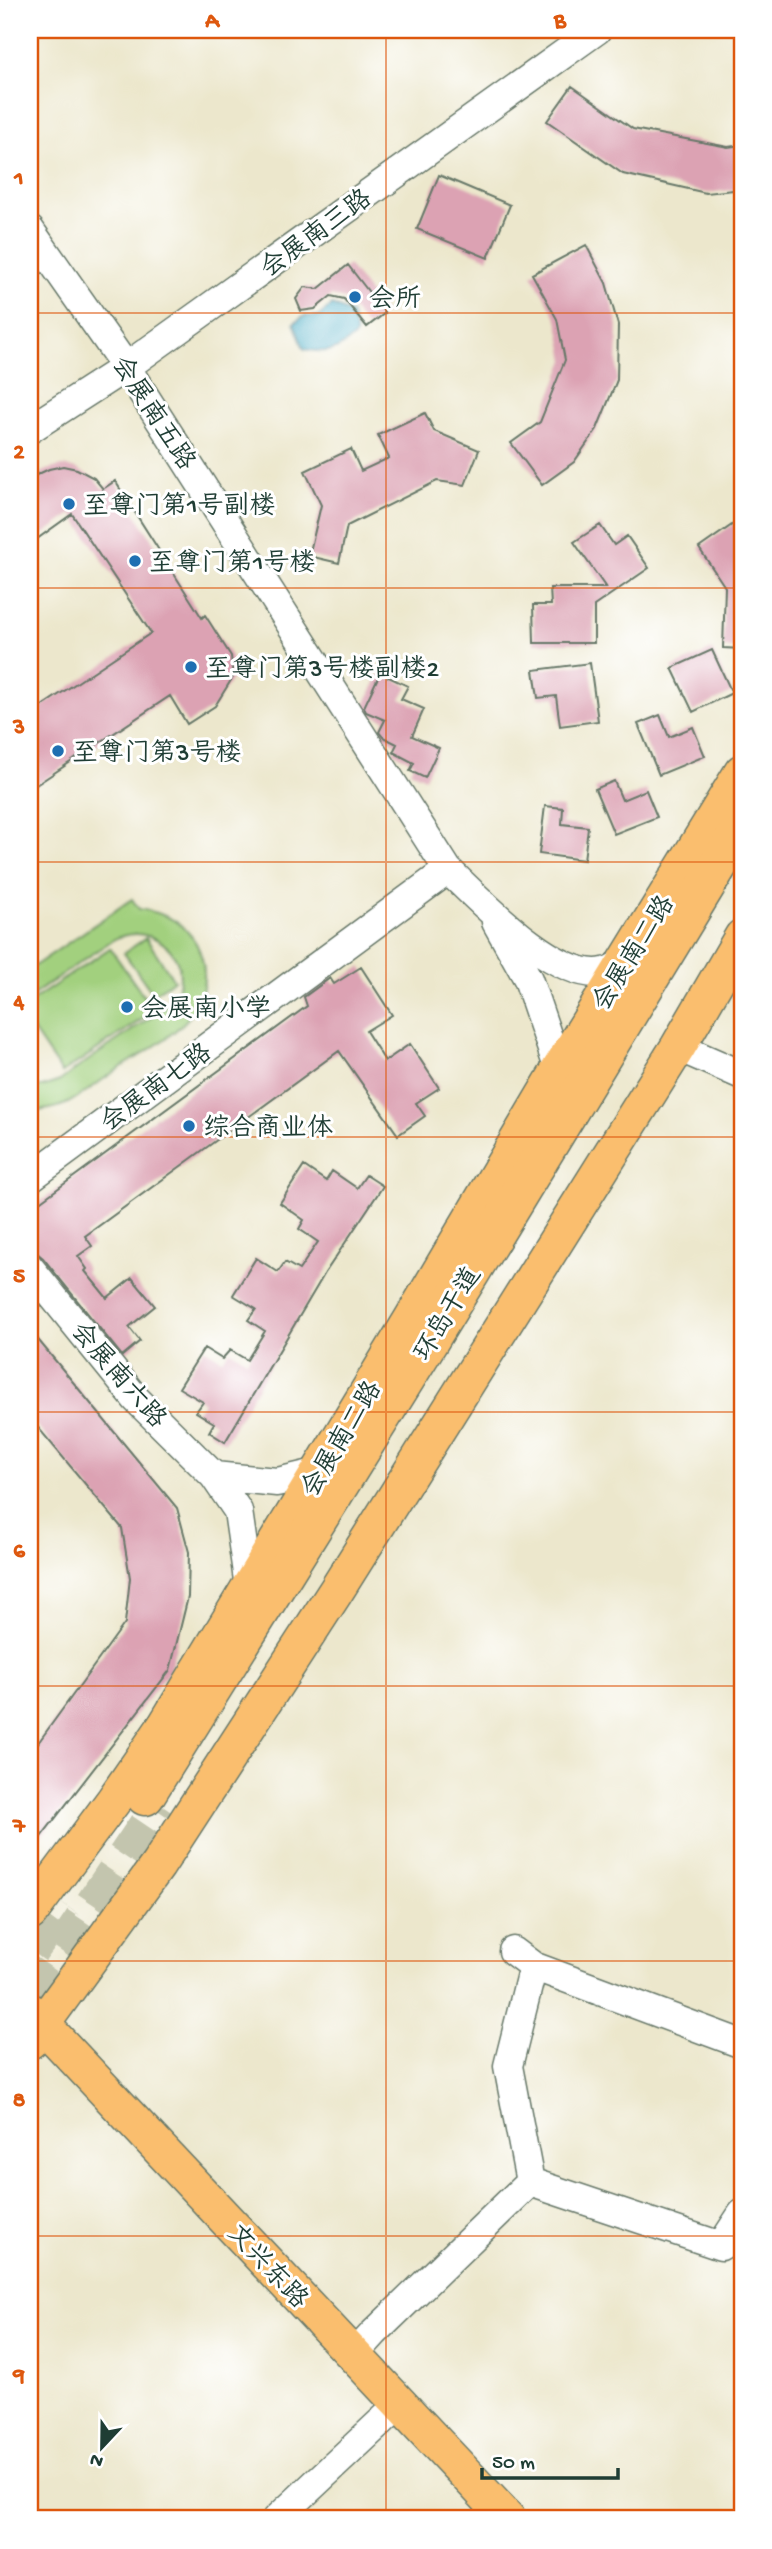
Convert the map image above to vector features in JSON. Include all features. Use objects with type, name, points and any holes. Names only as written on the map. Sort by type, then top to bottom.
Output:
[{"type":"highway","name":"环岛干道","points":[[742,826],[153,1801],[286,1614],[691,962],[742,874]]},
{"type":"main road","name":"会展南二路","points":[[30,1913],[114,1800],[164,1726],[742,772]]},
{"type":"main road","points":[[33,2030],[158,1865],[336,1591],[678,1047],[742,937]]},
{"type":"main road","name":"文兴东路","points":[[33,2030],[354,2355],[392,2412],[479,2519]]},
{"type":"main road","name":"文兴东路","points":[[33,2030],[177,2195],[392,2412],[508,2519]]},
{"type":"street","name":"会展南三路","points":[[30,429],[126,367],[597,30]]},
{"type":"street","name":"会展南五路","points":[[30,230],[126,367],[448,870],[488,908]]},
{"type":"street","name":"会展南七路","points":[[30,1178],[448,870]]},
{"type":"street","points":[[488,908],[556,963],[582,972],[605,972],[628,959]]},
{"type":"street","points":[[488,908],[528,979],[559,1070]]},
{"type":"street","points":[[678,1047],[742,1075]]},
{"type":"street","name":"会展南六路","points":[[30,1268],[136,1399],[215,1476],[238,1511],[248,1587]]},
{"type":"street","points":[[215,1476],[277,1482],[319,1472]]},
{"type":"street","points":[[530,2182],[508,2066],[523,1959],[742,2044]]},
{"type":"street","points":[[530,2182],[721,2246],[742,2214]]},
{"type":"street","points":[[354,2355],[530,2182]]},
{"type":"street","points":[[277,2519],[392,2412]]},
{"type":"green space","points":[[132,899],[139,909],[164,915],[179,923],[191,935],[200,951],[204,968],[199,1001],[188,1019],[168,1037],[78,1097],[57,1107],[30,1111],[30,1087],[42,1087],[60,1081],[161,1010],[178,988],[180,973],[168,948],[157,939],[143,935],[127,935],[111,941],[30,997],[30,969]]},
{"type":"green space","points":[[146,938],[174,980],[153,994],[124,953]]},
{"type":"green space","points":[[110,948],[154,1011],[62,1073],[30,1026],[30,1002]]},
{"type":"water","points":[[332,305],[352,314],[356,335],[332,350],[304,349],[294,323],[304,316],[319,316]]},
{"type":"building","points":[[572,86],[633,129],[728,147],[742,145],[742,189],[706,193],[623,174],[547,121]]},
{"type":"building","points":[[439,175],[510,205],[488,258],[417,229]]},
{"type":"building","points":[[586,245],[606,283],[618,325],[617,380],[597,429],[574,462],[542,485],[511,443],[540,422],[565,360],[557,319],[532,274]]},
{"type":"building","name":"会所","points":[[348,265],[385,313],[367,327],[344,299],[331,296],[315,309],[301,311],[296,299],[305,287],[318,289]]},
{"type":"building","points":[[425,413],[434,431],[479,450],[465,485],[437,481],[347,526],[339,563],[309,556],[321,505],[305,471],[351,449],[361,471],[389,458],[378,435]]},
{"type":"building","points":[[63,466],[77,469],[94,478],[103,489],[115,481],[202,618],[205,615],[231,656],[233,677],[215,706],[187,724],[170,696],[30,789],[30,714],[151,633],[72,514],[30,544],[30,478]]},
{"type":"building","points":[[742,518],[742,649],[723,648],[725,587],[699,548]]},
{"type":"building","points":[[600,525],[614,545],[627,536],[649,568],[594,606],[594,643],[534,643],[533,605],[551,605],[550,588],[606,588],[574,542]]},
{"type":"building","points":[[712,650],[732,693],[693,712],[672,668]]},
{"type":"building","points":[[590,663],[598,721],[560,726],[556,696],[538,698],[534,670]]},
{"type":"building","points":[[380,673],[408,686],[401,699],[424,709],[412,736],[439,748],[425,778],[410,771],[414,763],[393,752],[397,744],[379,732],[385,720],[366,712],[364,707]]},
{"type":"building","points":[[660,715],[669,737],[693,727],[705,756],[659,775],[638,724]]},
{"type":"building","points":[[614,781],[622,800],[646,790],[657,817],[614,834],[595,789]]},
{"type":"building","points":[[545,806],[563,808],[562,824],[588,827],[584,860],[539,854]]},
{"type":"building","points":[[361,967],[392,1015],[366,1031],[385,1061],[410,1044],[439,1088],[416,1103],[425,1116],[398,1135],[339,1051],[85,1236],[92,1246],[78,1256],[87,1269],[85,1271],[107,1298],[132,1278],[155,1306],[129,1327],[140,1341],[122,1356],[43,1258],[30,1247],[30,1209],[307,1006],[304,997],[330,978],[334,984]]},
{"type":"building","points":[[304,1166],[326,1181],[332,1171],[357,1188],[366,1175],[383,1186],[325,1273],[225,1442],[209,1432],[214,1423],[196,1412],[203,1402],[179,1388],[204,1348],[222,1359],[230,1350],[247,1360],[265,1331],[248,1320],[256,1309],[233,1295],[256,1258],[278,1272],[285,1262],[299,1270],[318,1242],[299,1229],[304,1220],[280,1203]]},
{"type":"building","points":[[30,1330],[177,1508],[189,1552],[188,1597],[170,1670],[30,1851],[30,1754],[125,1623],[130,1578],[122,1528],[30,1418]]},
{"type":"tunnel","points":[[30,1999],[161,1805]]},
{"type":"tunnel","points":[[30,1950],[64,1904]]},
{"type":"place","name":"会所","points":[[355,297]]},
{"type":"place","name":"至尊门第1号副楼","points":[[69,504]]},
{"type":"place","name":"至尊门第1号楼","points":[[135,561]]},
{"type":"place","name":"至尊门第3号楼副楼2","points":[[191,667]]},
{"type":"place","name":"至尊门第3号楼","points":[[58,751]]},
{"type":"place","name":"会展南小学","points":[[127,1007]]},
{"type":"place","name":"综合商业体","points":[[189,1126]]}]
